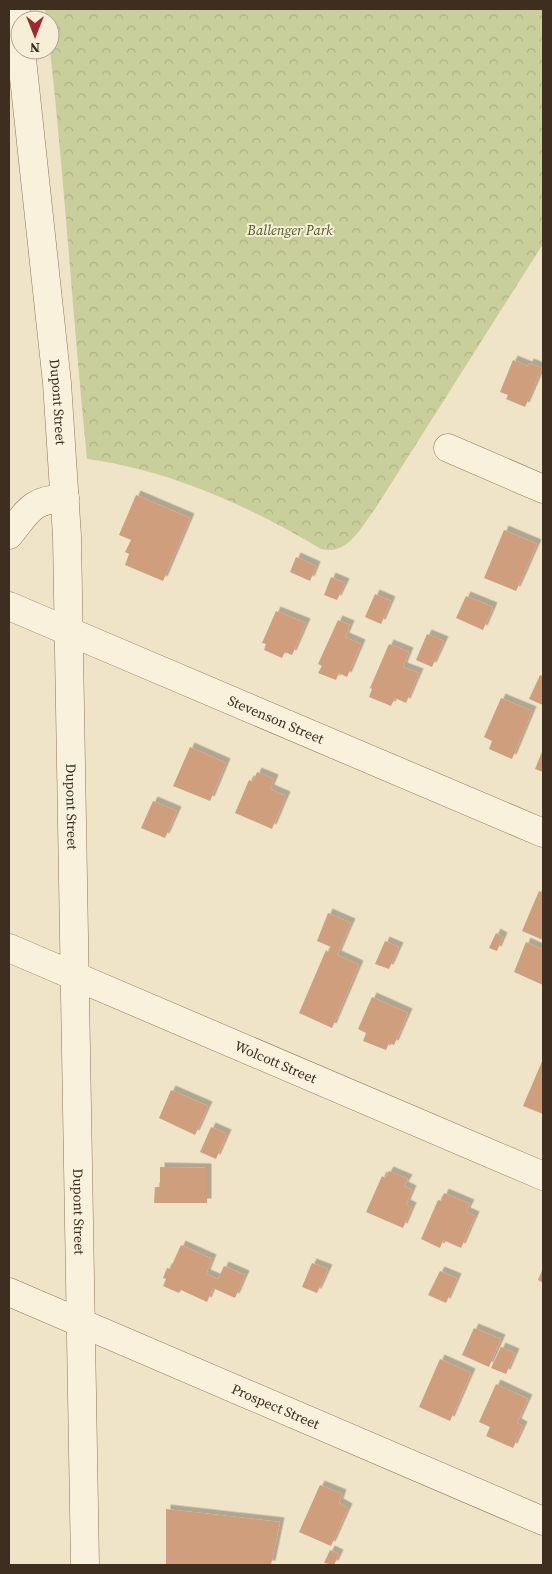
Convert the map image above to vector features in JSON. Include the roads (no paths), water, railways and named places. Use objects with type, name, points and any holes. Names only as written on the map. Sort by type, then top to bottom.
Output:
[{"type":"street","name":"Dupont Street","points":[[22,60],[57,383],[65,498],[69,631],[85,1565]]},
{"type":"street","points":[[448,448],[543,489]]},
{"type":"street","points":[[9,535],[26,513],[38,502],[65,498]]},
{"type":"street","name":"Stevenson Street","points":[[9,606],[543,833]]},
{"type":"street","name":"Wolcott Street","points":[[9,948],[543,1176]]},
{"type":"street","name":"Prospect Street","points":[[9,1292],[543,1520]]},
{"type":"park label","name":"Ballenger Park","points":[[290,230]]}]
